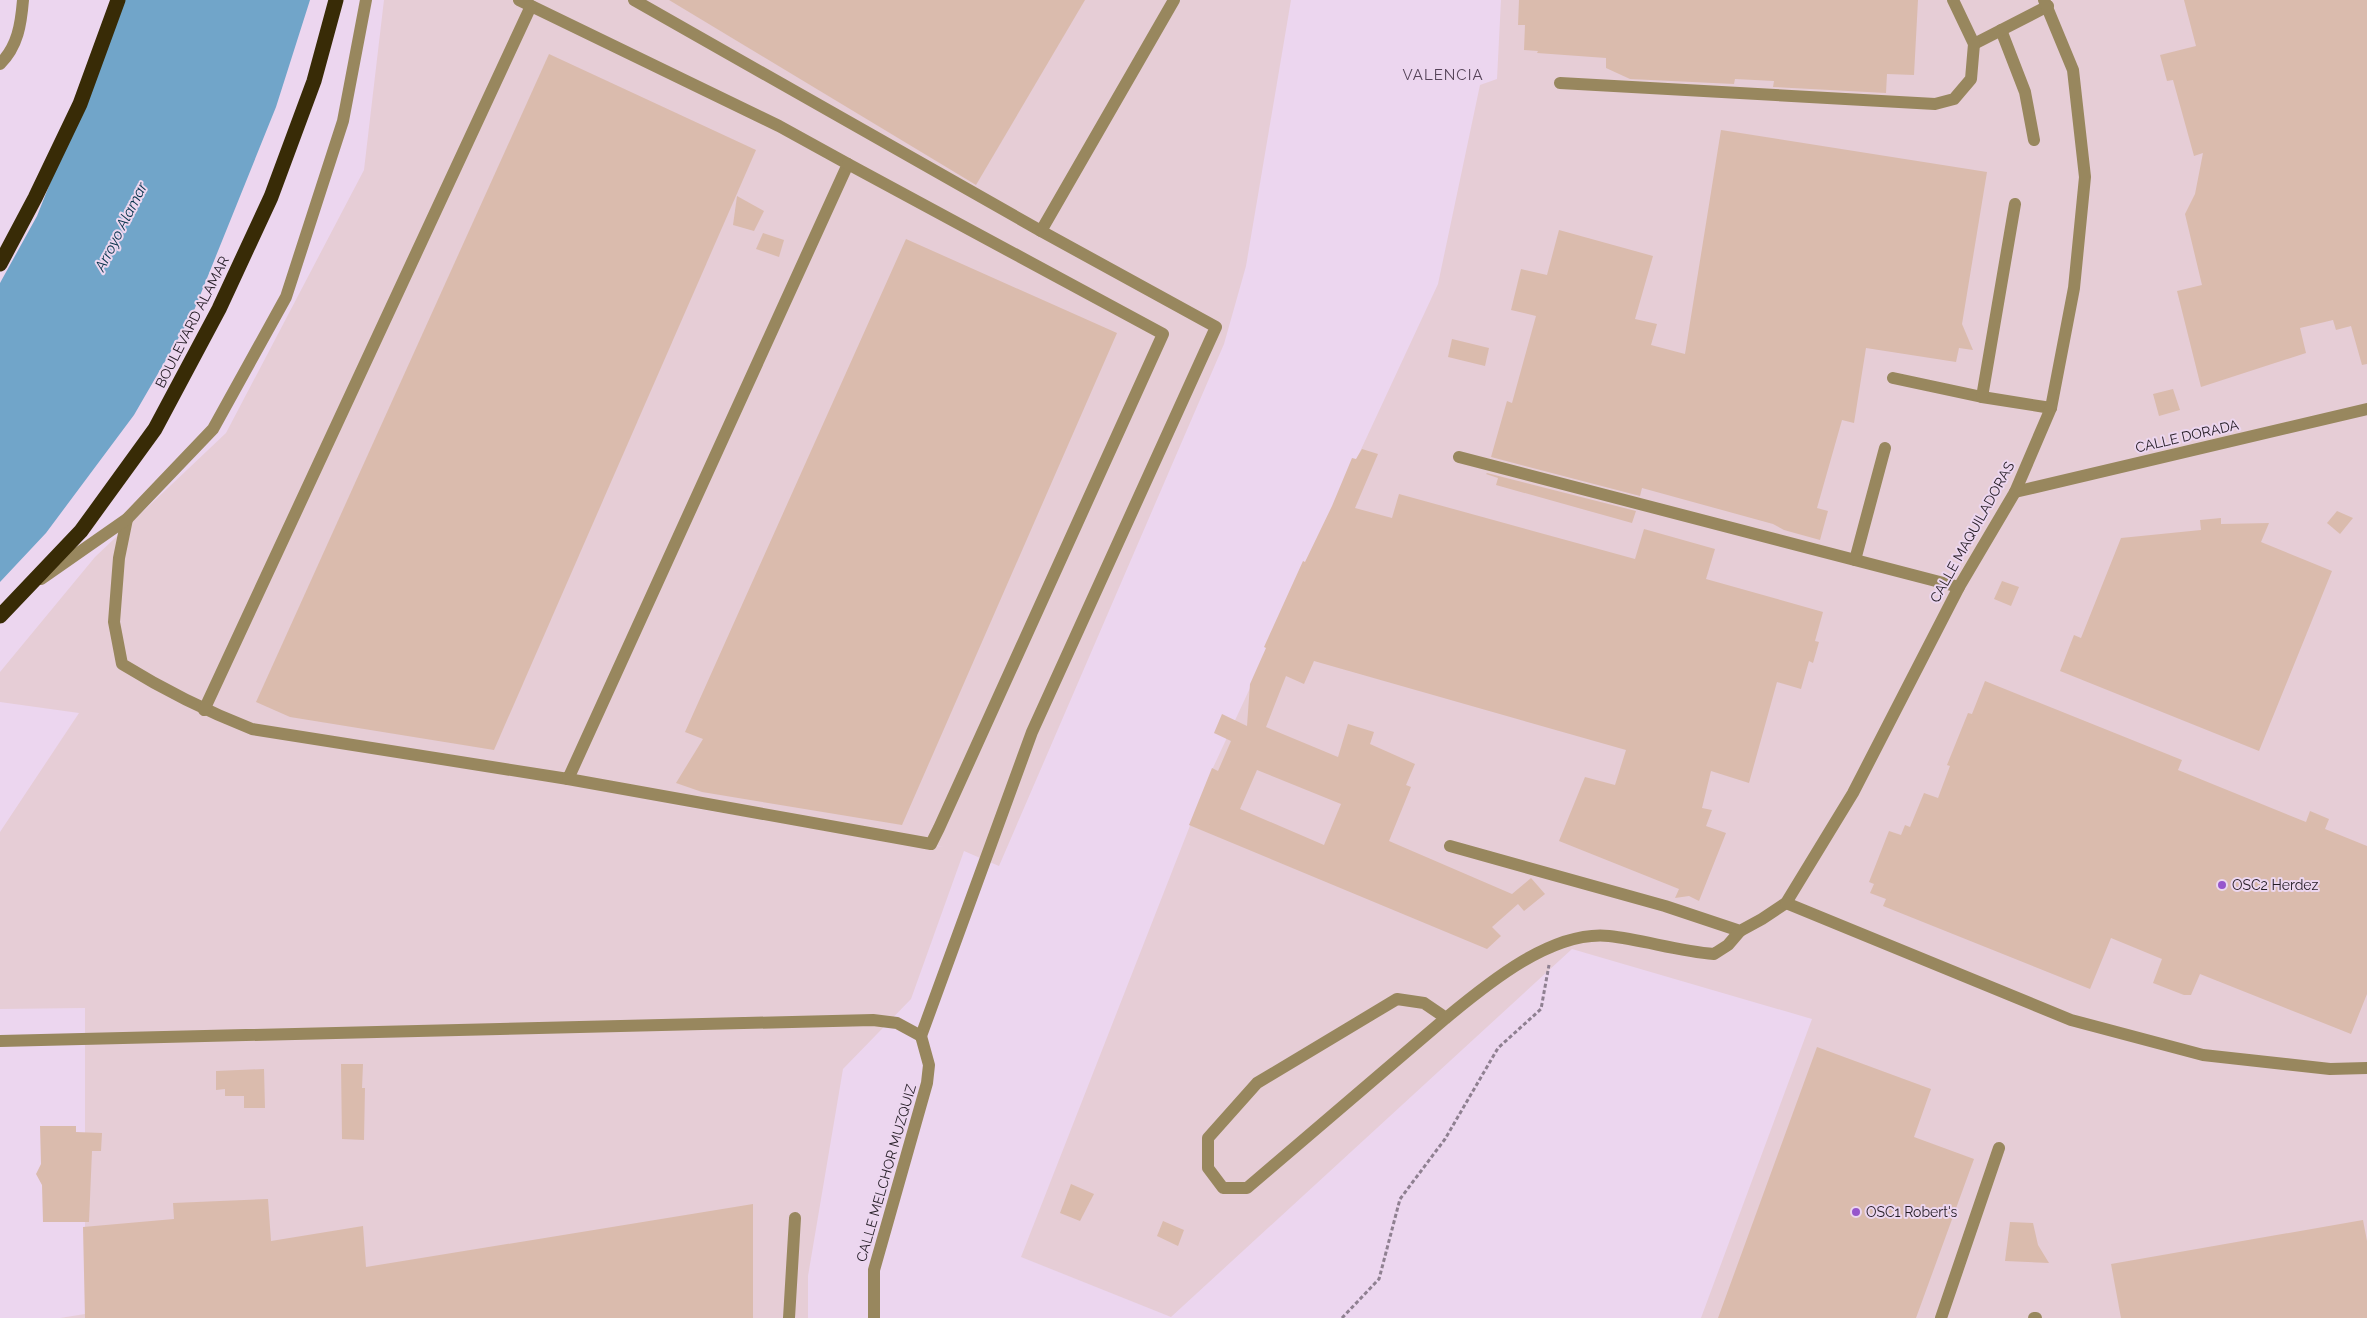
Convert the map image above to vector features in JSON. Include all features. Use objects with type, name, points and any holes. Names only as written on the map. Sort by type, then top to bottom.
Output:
[{"type":"highway","points":[[0,264],[35,198],[80,104],[118,0]]},
{"type":"highway","name":"BOULEVARD ALAMAR","points":[[0,616],[81,531],[155,429],[214,317],[271,197],[314,81],[336,0]]},
{"type":"street","points":[[0,64],[8,56],[20,29],[23,0]]},
{"type":"street","points":[[127,518],[119,558],[114,622],[122,664],[166,691],[204,710],[252,729],[568,779],[931,844],[1163,334],[779,126],[519,0]]},
{"type":"street","points":[[0,1041],[873,1020],[896,1023],[921,1036],[1032,732],[1216,328],[634,0]]},
{"type":"street","points":[[1041,231],[1174,0]]},
{"type":"street","points":[[1560,83],[1935,104],[1954,99],[1971,79],[1974,44],[1953,0]]},
{"type":"street","points":[[23,592],[127,518],[212,429],[286,297],[343,121],[369,2]]},
{"type":"street","points":[[1974,44],[2002,30],[2046,3]]},
{"type":"street","name":"CALLE MAQUILADORAS","points":[[1786,903],[1853,793],[1958,587],[2015,492],[2051,408],[2074,288],[2085,177],[2073,70],[2046,3]]},
{"type":"street","points":[[204,710],[531,6]]},
{"type":"street","points":[[2002,30],[2025,92],[2034,140]]},
{"type":"street","points":[[568,779],[848,164]]},
{"type":"street","points":[[1982,397],[2015,204]]},
{"type":"street","points":[[1893,378],[1982,397],[2051,408]]},
{"type":"street","name":"CALLE DORADA","points":[[2015,492],[2367,410]]},
{"type":"street","points":[[1855,560],[1884,448]]},
{"type":"street","points":[[1459,457],[1958,587]]},
{"type":"street","points":[[1450,846],[1664,906],[1740,931]]},
{"type":"street","points":[[1446,1018],[1424,1003],[1396,999],[1257,1083],[1208,1138],[1208,1168],[1223,1188],[1247,1188],[1446,1018],[1511,970],[1540,952],[1565,941],[1586,935],[1609,936],[1714,954],[1728,945],[1740,931],[1786,903],[2071,1020],[2203,1055],[2330,1069],[2367,1068]]},
{"type":"street","name":"CALLE MELCHOR MUZQUIZ","points":[[874,1318],[874,1270],[927,1083],[929,1065],[921,1036]]},
{"type":"street","points":[[1940,1318],[1999,1148]]},
{"type":"street","points":[[789,1318],[795,1218]]},
{"type":"path","points":[[1342,1318],[1379,1279],[1400,1199],[1445,1139],[1498,1048],[1541,1009],[1552,950],[1565,941]]},
{"type":"shaded area","points":[[384,0],[1291,0],[1246,266],[1224,344],[999,866],[964,851],[911,999],[843,1069],[808,1276],[808,1318],[60,1318],[85,1314],[85,1008],[0,1009],[0,832],[79,713],[0,702],[0,672],[95,557],[226,433],[364,170]],"holes":[[[614,796],[931,844],[943,847]]]},
{"type":"shaded area","points":[[1501,0],[2367,0],[2367,1318],[1701,1318],[1812,1019],[1572,949],[1171,1317],[1021,1257],[1211,772],[1438,284],[1480,85],[1497,79]]},
{"type":"water","name":"Arroyo Alamar","points":[[123,0],[310,0],[276,107],[193,313],[134,415],[46,533],[0,582],[0,283],[37,216]]},
{"type":"building","points":[[669,0],[1085,0],[976,185]]},
{"type":"building","points":[[1519,0],[1918,0],[1914,75],[1887,74],[1886,93],[1773,87],[1774,81],[1735,79],[1734,84],[1630,79],[1606,68],[1606,58],[1537,53],[1538,51],[1524,50],[1525,25],[1518,25]]},
{"type":"building","points":[[2184,0],[2367,0],[2367,364],[2362,365],[2351,326],[2336,330],[2333,320],[2300,328],[2306,353],[2201,387],[2177,291],[2202,285],[2185,214],[2195,194],[2203,153],[2194,156],[2173,80],[2167,81],[2160,55],[2196,46]]},
{"type":"building","points":[[549,54],[756,150],[494,750],[290,717],[256,702]]},
{"type":"building","points":[[1721,130],[1987,172],[1962,324],[1973,350],[1959,348],[1956,362],[1866,348],[1854,423],[1842,420],[1817,508],[1828,511],[1820,540],[1784,530],[1773,524],[1642,488],[1640,496],[1491,457],[1507,401],[1512,403],[1536,316],[1511,310],[1521,269],[1547,275],[1559,230],[1653,256],[1635,319],[1657,324],[1651,345],[1685,354]]},
{"type":"building","points":[[737,196],[764,211],[754,231],[733,225]]},
{"type":"building","points":[[763,233],[784,240],[779,257],[756,249]]},
{"type":"building","points":[[906,239],[1117,333],[902,825],[702,792],[676,783],[703,739],[685,732]]},
{"type":"building","points":[[1452,339],[1489,348],[1485,366],[1448,357]]},
{"type":"building","points":[[2173,389],[2180,410],[2159,416],[2153,394]]},
{"type":"building","points":[[1362,449],[1378,454],[1355,508],[1392,518],[1399,494],[1635,559],[1644,529],[1715,549],[1706,579],[1823,612],[1815,641],[1819,642],[1813,663],[1809,661],[1801,689],[1777,682],[1749,783],[1711,771],[1702,808],[1712,810],[1706,826],[1726,833],[1699,901],[1689,896],[1675,898],[1679,889],[1559,841],[1585,777],[1615,785],[1626,750],[1314,661],[1304,684],[1286,676],[1266,727],[1338,757],[1348,724],[1374,732],[1370,744],[1415,764],[1406,785],[1411,787],[1389,841],[1512,894],[1531,878],[1545,894],[1524,911],[1518,904],[1492,927],[1501,936],[1487,949],[1189,825],[1212,768],[1218,771],[1231,741],[1214,733],[1222,714],[1247,726],[1250,684],[1266,648],[1264,647],[1303,561],[1305,562],[1332,506],[1352,458],[1356,459]],"holes":[[[1257,770],[1341,804],[1324,845],[1240,809]]]},
{"type":"building","points":[[1487,473],[1636,511],[1632,523],[1496,485],[1498,478]]},
{"type":"building","points":[[2337,511],[2353,518],[2340,534],[2327,523]]},
{"type":"building","points":[[2221,518],[2221,524],[2269,523],[2261,542],[2332,571],[2259,751],[2060,671],[2074,635],[2081,638],[2121,538],[2201,530],[2200,520]]},
{"type":"building","points":[[2002,581],[2019,587],[2011,606],[1994,599]]},
{"type":"building","points":[[1985,681],[2182,760],[2178,770],[2306,822],[2310,811],[2329,819],[2325,829],[2367,846],[2367,994],[2351,1034],[2200,974],[2191,995],[2184,995],[2153,983],[2162,959],[2111,938],[2090,989],[1883,906],[1886,899],[1870,893],[1874,884],[1869,882],[1889,831],[1901,835],[1905,825],[1910,827],[1924,793],[1938,798],[1950,766],[1947,765],[1968,713],[1972,714]]},
{"type":"building","name":"OSC1 Robert's","points":[[1817,1047],[1931,1089],[1914,1137],[1974,1159],[1916,1318],[1718,1318]]},
{"type":"building","points":[[341,1064],[363,1064],[362,1088],[365,1088],[364,1140],[342,1139]]},
{"type":"building","points":[[264,1069],[265,1108],[244,1108],[244,1096],[225,1096],[225,1089],[216,1090],[216,1071]]},
{"type":"building","points":[[40,1126],[76,1126],[76,1132],[102,1133],[101,1151],[92,1151],[89,1222],[43,1222],[42,1185],[36,1174],[41,1164]]},
{"type":"building","points":[[1071,1184],[1094,1194],[1080,1221],[1060,1213]]},
{"type":"building","points":[[268,1199],[271,1241],[363,1226],[366,1267],[753,1204],[753,1318],[85,1318],[83,1227],[174,1219],[173,1203]]},
{"type":"building","points":[[2363,1220],[2367,1241],[2367,1318],[2121,1318],[2111,1264]]},
{"type":"building","points":[[1163,1221],[1184,1230],[1178,1246],[1157,1236]]},
{"type":"building","points":[[2010,1222],[2033,1223],[2038,1245],[2049,1263],[2005,1261]]},
{"type":"place","name":"OSC2 Herdez","points":[[2222,885]]},
{"type":"place","name":"OSC1 Robert's","points":[[1856,1212]]},
{"type":"district","name":"VALENCIA","points":[[1443,75]]}]
